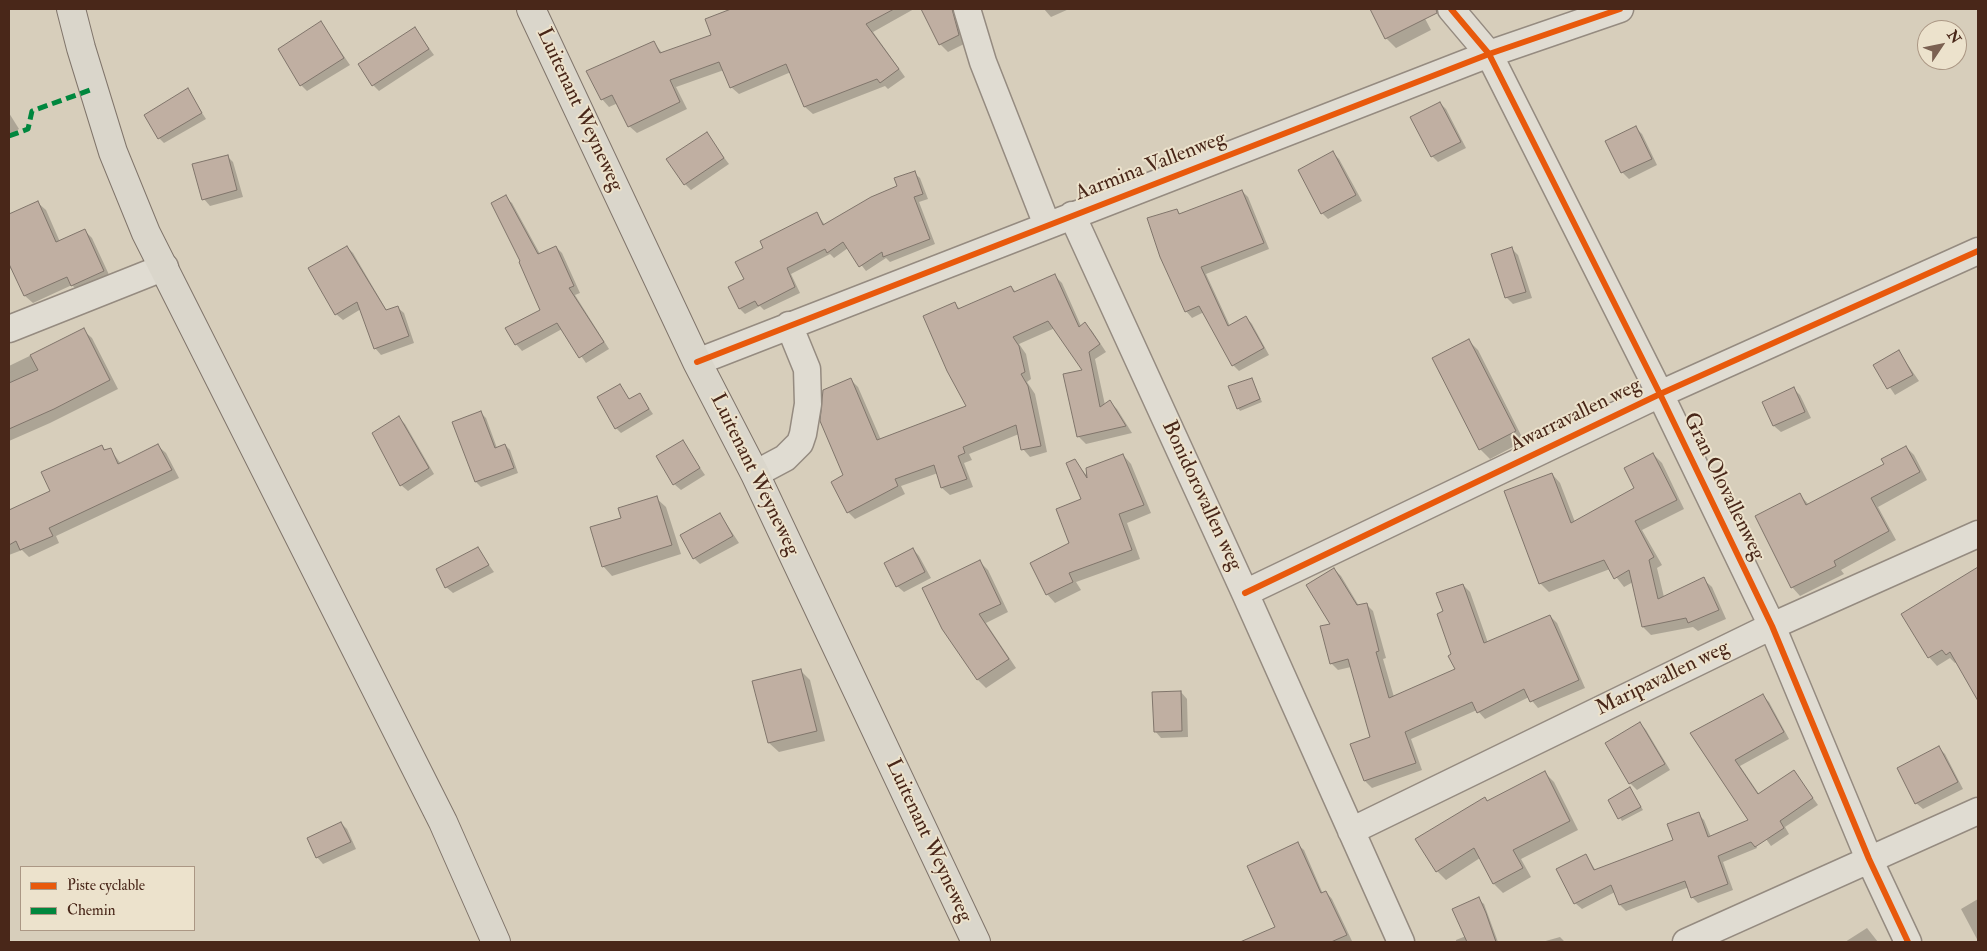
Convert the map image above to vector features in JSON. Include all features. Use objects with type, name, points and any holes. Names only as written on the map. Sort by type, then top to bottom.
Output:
[{"type":"main road","points":[[71,9],[80,48],[114,152],[146,233],[165,267],[443,822],[496,942]]},
{"type":"main road","name":"Luitenant Weyneweg","points":[[531,9],[698,362],[755,474],[976,942]]},
{"type":"street","points":[[967,9],[983,62],[1047,225]]},
{"type":"street","name":"Gran Olovallenweg","points":[[1450,9],[1489,54],[1660,394],[1772,626],[1869,859],[1908,942]]},
{"type":"street","name":"Aarmina Vallenweg","points":[[698,362],[1489,54],[1620,9]]},
{"type":"street","name":"Bonidorovallen weg","points":[[1072,215],[1245,593],[1401,942]]},
{"type":"street","name":"Awarravallen weg","points":[[1245,593],[1660,394],[1978,251]]},
{"type":"street","points":[[9,329],[165,267]]},
{"type":"street","points":[[755,474],[785,458],[800,443],[803,434],[808,404],[806,369],[789,325]]},
{"type":"street","name":"Maripavallen weg","points":[[1351,831],[1772,626],[1978,534]]},
{"type":"street","points":[[1686,942],[1978,810]]},
{"type":"building","points":[[731,9],[894,9],[866,24],[899,69],[880,83],[877,79],[804,107],[786,64],[730,88],[719,62],[670,80],[680,102],[628,127],[612,95],[601,100],[586,71],[654,41],[660,53],[711,35],[705,19]]},
{"type":"building","points":[[921,9],[952,9],[959,35],[939,45]]},
{"type":"building","points":[[1370,9],[1436,9],[1437,13],[1385,39]]},
{"type":"building","points":[[321,21],[344,58],[300,86],[278,49]]},
{"type":"building","points":[[415,27],[429,49],[372,86],[358,64]]},
{"type":"building","points":[[188,88],[202,113],[158,139],[144,115]]},
{"type":"building","points":[[1440,102],[1461,142],[1431,157],[1410,117]]},
{"type":"building","points":[[1636,126],[1652,159],[1621,173],[1605,141]]},
{"type":"building","points":[[707,132],[724,158],[684,185],[666,159]]},
{"type":"building","points":[[1333,151],[1356,195],[1321,214],[1298,170]]},
{"type":"building","points":[[228,155],[237,190],[202,200],[192,164]]},
{"type":"building","points":[[915,171],[923,194],[914,197],[930,239],[883,257],[882,252],[859,267],[843,242],[827,253],[825,249],[787,268],[795,287],[758,306],[755,301],[739,309],[728,287],[744,279],[735,262],[763,248],[760,241],[817,212],[823,225],[871,197],[897,186],[894,178]]},
{"type":"building","points":[[1242,190],[1264,243],[1201,267],[1228,326],[1246,316],[1264,348],[1232,366],[1199,306],[1185,312],[1160,257],[1147,218],[1177,209],[1179,214]]},
{"type":"building","points":[[506,195],[538,254],[556,246],[574,286],[569,288],[604,342],[579,358],[557,323],[515,345],[505,328],[540,310],[520,261],[491,203]]},
{"type":"building","points":[[38,201],[56,242],[85,229],[104,271],[71,286],[67,277],[24,296],[9,264],[9,214]]},
{"type":"building","points":[[347,246],[386,310],[398,306],[409,336],[374,349],[357,302],[335,315],[308,268]]},
{"type":"building","points":[[1512,247],[1526,292],[1505,298],[1491,254]]},
{"type":"building","points":[[1055,274],[1079,327],[1085,322],[1100,344],[1089,352],[1100,407],[1110,400],[1126,426],[1077,437],[1063,374],[1082,370],[1048,321],[1013,337],[1019,346],[1025,372],[1021,374],[1028,386],[1041,446],[1021,450],[1016,425],[963,447],[965,453],[958,456],[967,479],[941,488],[934,465],[895,479],[898,486],[847,513],[831,482],[843,475],[820,421],[823,390],[851,378],[877,440],[966,406],[947,371],[923,316],[955,302],[958,309],[1011,286],[1014,292]]},
{"type":"building","points":[[84,328],[110,380],[54,409],[9,429],[9,383],[38,370],[30,355]]},
{"type":"building","points":[[1469,339],[1516,431],[1479,450],[1432,358]]},
{"type":"building","points":[[1899,350],[1913,375],[1887,389],[1873,365]]},
{"type":"building","points":[[1252,378],[1260,399],[1237,409],[1228,386]]},
{"type":"building","points":[[620,384],[629,399],[640,393],[649,409],[615,429],[597,397]]},
{"type":"building","points":[[1794,387],[1805,412],[1773,426],[1762,402]]},
{"type":"building","points":[[481,411],[495,448],[505,444],[514,468],[475,482],[452,422]]},
{"type":"building","points":[[399,416],[429,468],[400,486],[372,433]]},
{"type":"building","points":[[683,440],[700,468],[673,485],[656,456]]},
{"type":"building","points":[[158,444],[172,470],[49,528],[53,536],[20,550],[16,541],[9,545],[9,510],[50,491],[41,472],[102,445],[104,450],[111,448],[118,464]]},
{"type":"building","points":[[1906,446],[1920,472],[1871,498],[1889,531],[1834,561],[1836,566],[1791,588],[1755,516],[1800,493],[1806,505],[1884,464],[1881,459]]},
{"type":"building","points":[[1653,453],[1677,500],[1635,521],[1654,557],[1649,560],[1658,599],[1704,577],[1719,610],[1688,623],[1686,618],[1642,627],[1629,570],[1614,579],[1604,560],[1539,584],[1504,491],[1552,473],[1571,523],[1634,488],[1624,468]]},
{"type":"building","points":[[1123,454],[1144,505],[1119,514],[1132,550],[1069,573],[1073,582],[1046,595],[1030,563],[1069,543],[1056,509],[1081,499],[1066,463],[1075,459],[1087,478],[1086,468]]},
{"type":"building","points":[[657,496],[672,545],[602,567],[590,527],[621,518],[618,508]]},
{"type":"building","points":[[720,513],[733,536],[693,559],[680,535]]},
{"type":"building","points":[[478,547],[489,565],[445,588],[436,569]]},
{"type":"building","points":[[913,548],[925,572],[896,587],[884,563]]},
{"type":"building","points":[[980,560],[1001,604],[979,614],[1009,659],[977,680],[942,629],[922,588]]},
{"type":"building","points":[[1978,567],[1978,701],[1950,652],[1946,655],[1942,650],[1928,658],[1901,614]]},
{"type":"building","points":[[1334,568],[1357,605],[1367,603],[1379,651],[1376,652],[1389,698],[1455,669],[1448,656],[1451,654],[1437,614],[1443,611],[1436,593],[1463,584],[1484,643],[1550,615],[1579,680],[1530,702],[1524,689],[1477,713],[1472,702],[1405,732],[1416,763],[1364,781],[1350,744],[1370,737],[1348,659],[1330,664],[1320,626],[1330,624],[1306,585]]},
{"type":"building","points":[[801,669],[817,731],[768,743],[752,681]]},
{"type":"building","points":[[1181,691],[1182,731],[1154,732],[1152,692]]},
{"type":"building","points":[[1763,694],[1784,732],[1735,760],[1758,794],[1794,770],[1813,798],[1780,821],[1784,828],[1755,847],[1751,842],[1718,856],[1728,884],[1691,898],[1685,881],[1619,905],[1611,885],[1574,904],[1556,869],[1586,854],[1594,870],[1673,840],[1667,824],[1699,812],[1708,837],[1748,820],[1690,733]]},
{"type":"building","points":[[1640,722],[1665,764],[1629,784],[1605,743]]},
{"type":"building","points":[[1939,746],[1958,782],[1915,804],[1897,768]]},
{"type":"building","points":[[1545,771],[1570,821],[1513,850],[1523,868],[1493,884],[1474,848],[1436,872],[1415,839],[1485,797],[1487,801]]},
{"type":"building","points":[[1630,787],[1641,807],[1618,819],[1608,800]]},
{"type":"building","points":[[341,822],[351,842],[316,858],[307,838]]},
{"type":"building","points":[[1298,842],[1321,893],[1326,891],[1347,935],[1331,942],[1240,942],[1275,927],[1247,866]]},
{"type":"building","points":[[1479,897],[1496,942],[1467,942],[1452,909]]},
{"type":"marked path","points":[[9,136],[28,129],[32,111],[93,89]]},
{"type":"cycle path","points":[[1451,9],[1489,54],[1660,394],[1772,626],[1869,859],[1908,942]]},
{"type":"cycle path","points":[[697,362],[1489,54],[1620,9]]},
{"type":"cycle path","points":[[1245,593],[1660,394],[1978,251]]}]
